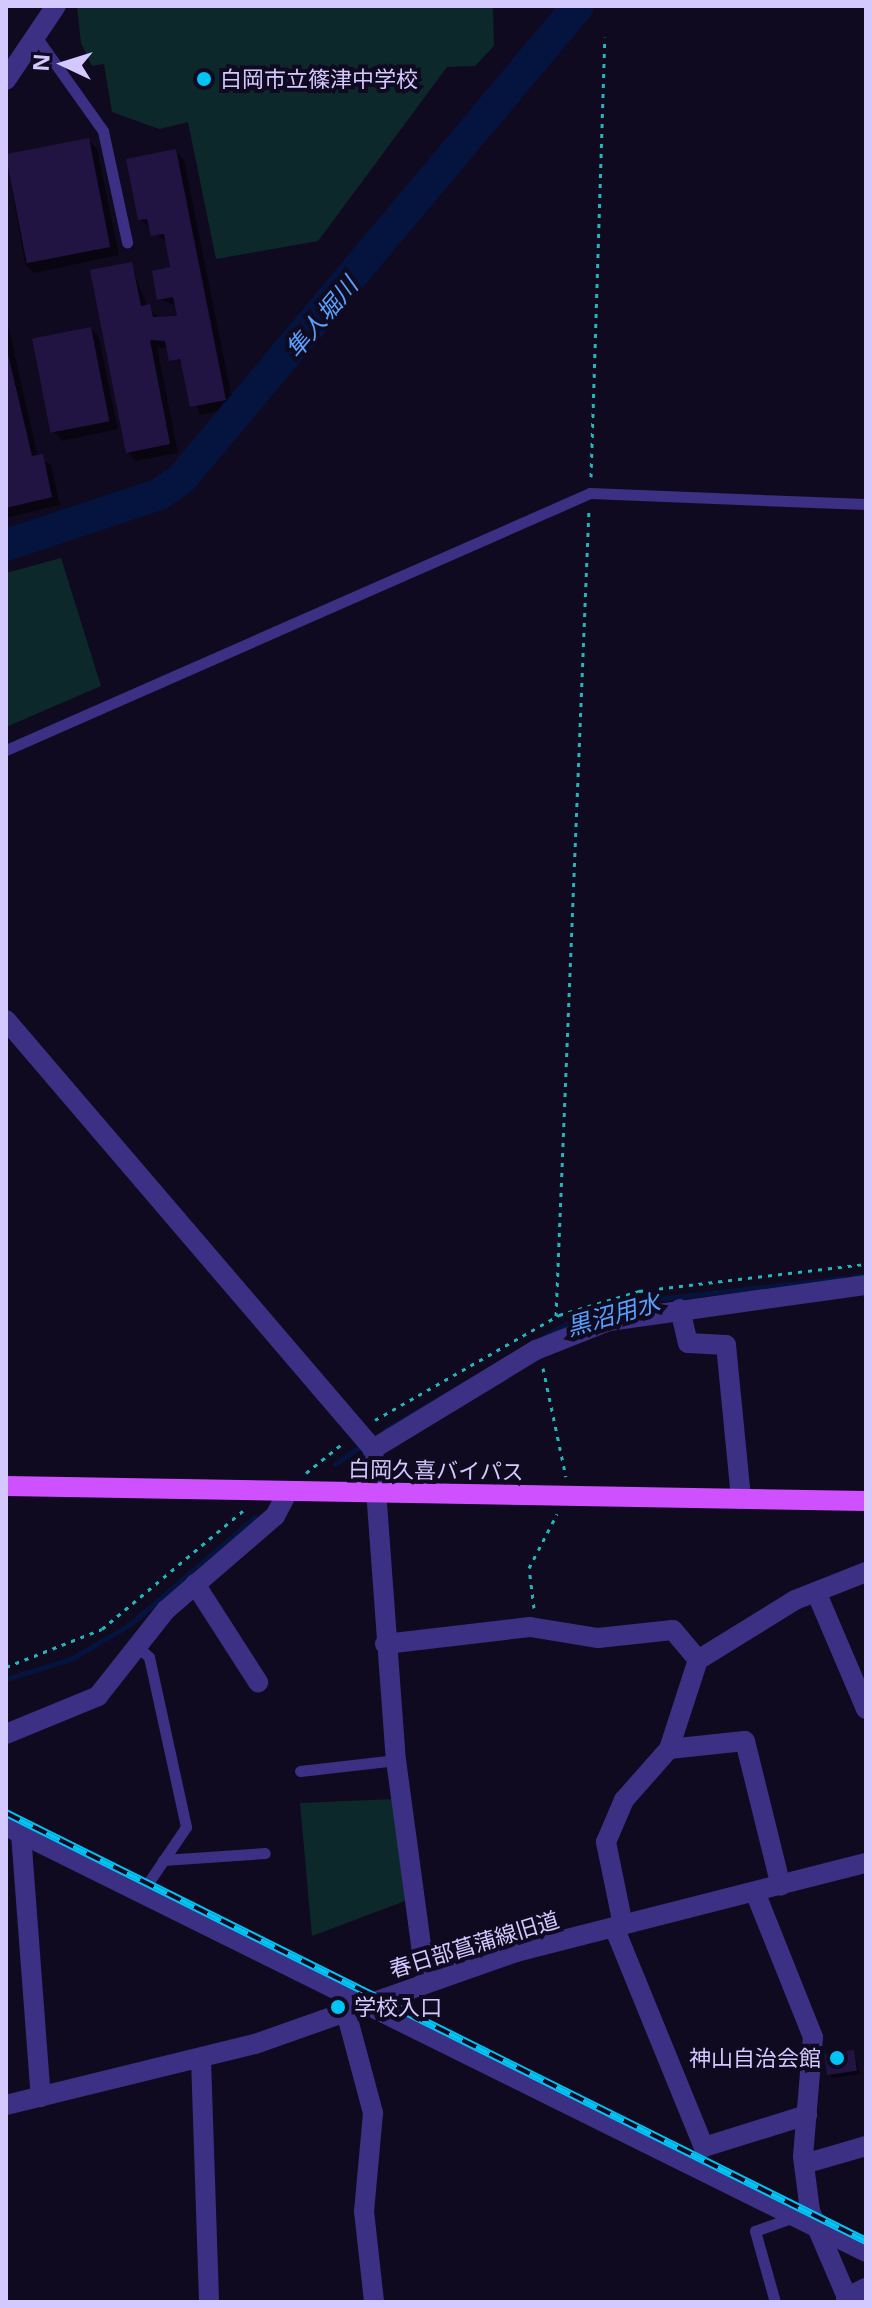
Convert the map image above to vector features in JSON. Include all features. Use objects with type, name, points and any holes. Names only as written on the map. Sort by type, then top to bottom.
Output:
[{"type":"main road","name":"白岡久喜バイパス","points":[[6,1486],[866,1501]]},
{"type":"street","points":[[6,80],[56,6]]},
{"type":"street","points":[[6,1020],[373,1449],[380,1493],[385,1644],[396,1760],[426,1982]]},
{"type":"street","points":[[373,1449],[536,1350],[609,1321],[866,1285]]},
{"type":"street","points":[[680,1309],[688,1343],[726,1345],[741,1499]]},
{"type":"street","points":[[6,1734],[98,1696],[195,1584],[275,1516],[288,1492]]},
{"type":"street","points":[[807,2115],[704,2147],[619,1926],[606,1842],[624,1800],[669,1749],[698,1660],[817,1594],[866,1572]]},
{"type":"street","points":[[195,1584],[258,1682]]},
{"type":"street","points":[[817,1594],[866,1709]]},
{"type":"street","points":[[385,1644],[536,1627],[598,1638],[673,1630],[698,1660]]},
{"type":"street","points":[[669,1749],[745,1741],[781,1886]]},
{"type":"street","points":[[14,1830],[142,1892],[356,2008],[866,2252]]},
{"type":"street","points":[[14,1830],[41,2097]]},
{"type":"street","name":"春日部菖蒲線旧道","points":[[6,2105],[201,2059],[426,1982],[619,1926],[866,1863]]},
{"type":"street","points":[[755,1892],[813,2037],[804,2164],[816,2227],[847,2300],[866,2288]]},
{"type":"street","points":[[356,2008],[373,2113],[364,2211],[373,2302]]},
{"type":"street","points":[[201,2059],[209,2302]]},
{"type":"street","points":[[804,2164],[866,2146]]},
{"type":"lane","points":[[37,38],[103,131],[127,242]]},
{"type":"lane","points":[[6,750],[590,493],[866,504]]},
{"type":"lane","points":[[140,1649],[149,1657],[186,1827],[142,1892]]},
{"type":"lane","points":[[300,1771],[396,1760]]},
{"type":"lane","points":[[163,1860],[265,1853]]},
{"type":"lane","points":[[775,2302],[755,2231],[796,2216]]},
{"type":"path","points":[[556,1316],[590,493],[605,37]]},
{"type":"path","points":[[536,1350],[559,1426],[567,1496],[529,1568],[536,1627]]},
{"type":"path","points":[[305,1474],[352,1437]]},
{"type":"path","points":[[6,1667],[102,1629],[186,1565],[245,1506]]},
{"type":"green space","points":[[77,6],[493,6],[494,46],[475,66],[447,67],[318,241],[216,259],[188,122],[159,129],[112,112],[104,64],[92,66],[81,43]]},
{"type":"green space","points":[[61,558],[101,686],[6,727],[6,573]]},
{"type":"green space","points":[[395,1799],[405,1901],[312,1936],[300,1803]]},
{"type":"building","points":[[89,138],[110,247],[27,263],[6,154]]},
{"type":"building","points":[[176,149],[226,400],[190,407],[180,359],[169,361],[165,341],[150,340],[170,444],[126,453],[90,270],[132,262],[141,306],[150,304],[153,317],[177,316],[173,297],[157,300],[152,271],[170,267],[164,234],[151,236],[147,219],[138,220],[126,159]]},
{"type":"building","points":[[91,327],[109,421],[50,433],[32,338]]},
{"type":"building","points":[[6,346],[32,456],[43,454],[52,497],[6,508]]},
{"type":"building","points":[[854,2050],[857,2071],[827,2075],[824,2054]]},
{"type":"waterway","name":"隼人堀川","points":[[6,545],[160,494],[182,478],[578,6]]},
{"type":"waterway","name":"黒沼用水","points":[[853,1277],[866,1275]]},
{"type":"waterway","name":"黒沼用水","points":[[385,1430],[566,1324],[649,1300],[843,1278]]},
{"type":"waterway","name":"黒沼用水","points":[[335,1464],[359,1447]]},
{"type":"waterway","name":"黒沼用水","points":[[6,1679],[71,1659],[129,1625],[254,1518]]},
{"type":"railway","points":[[6,1813],[866,2241]]},
{"type":"place","name":"白岡市立篠津中学校","points":[[204,79]]},
{"type":"place","name":"学校入口","points":[[338,2007]]},
{"type":"place","name":"神山自治会館","points":[[837,2058]]}]
